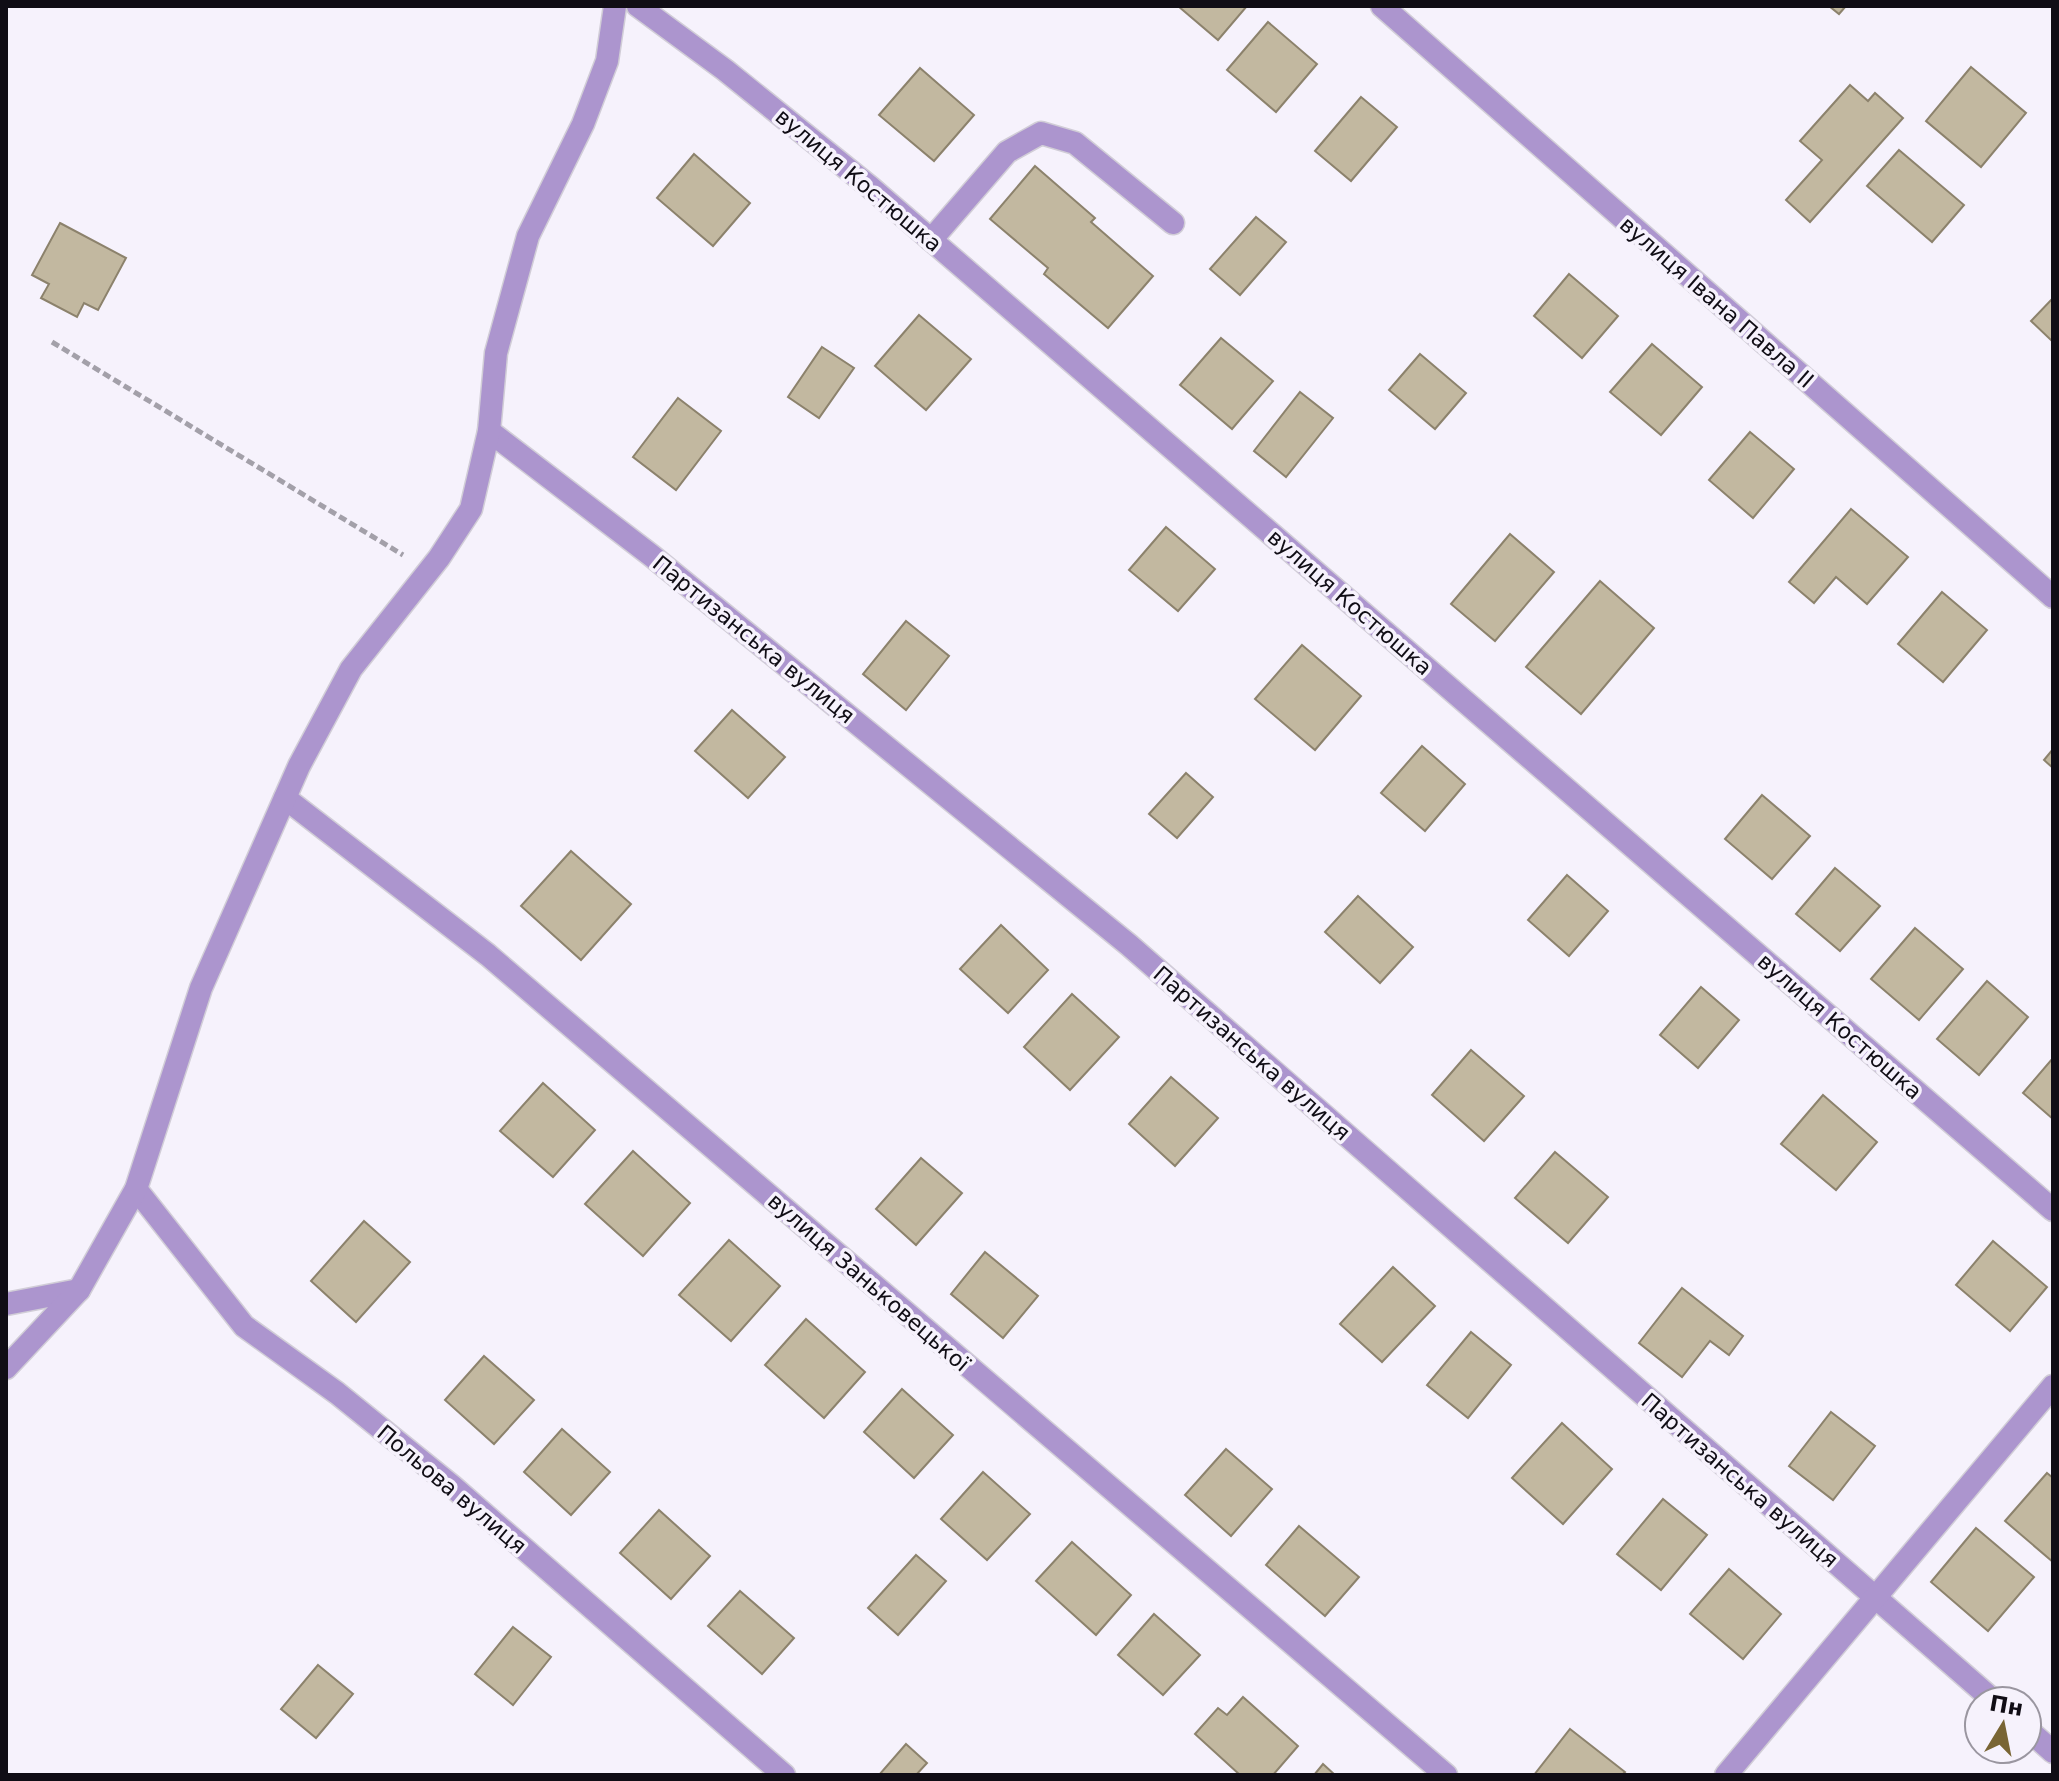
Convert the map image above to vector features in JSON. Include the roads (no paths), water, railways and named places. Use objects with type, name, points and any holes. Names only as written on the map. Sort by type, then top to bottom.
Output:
[{"type":"street","points":[[6,1368],[79,1290],[136,1189],[201,988],[285,798],[351,669],[429,571],[471,509],[489,431],[496,353],[528,236],[583,124],[607,61],[615,6]]},
{"type":"street","name":"вулиця Костюшка","points":[[638,6],[725,70],[931,240],[2053,1210]]},
{"type":"street","name":"вулиця Івана Павла II","points":[[1382,6],[2053,597]]},
{"type":"street","points":[[931,240],[1007,152],[1041,133],[1075,143],[1173,223]]},
{"type":"street","name":"Партизанська вулиця","points":[[489,431],[652,556],[1129,945],[1976,1685]]},
{"type":"street","name":"вулиця Заньковецької","points":[[285,798],[488,955],[1446,1775]]},
{"type":"street","name":"Польова вулиця","points":[[136,1189],[244,1326],[337,1393],[452,1486],[784,1775]]},
{"type":"street","points":[[6,1304],[79,1290]]},
{"type":"street","points":[[1726,1775],[2053,1386]]}]
